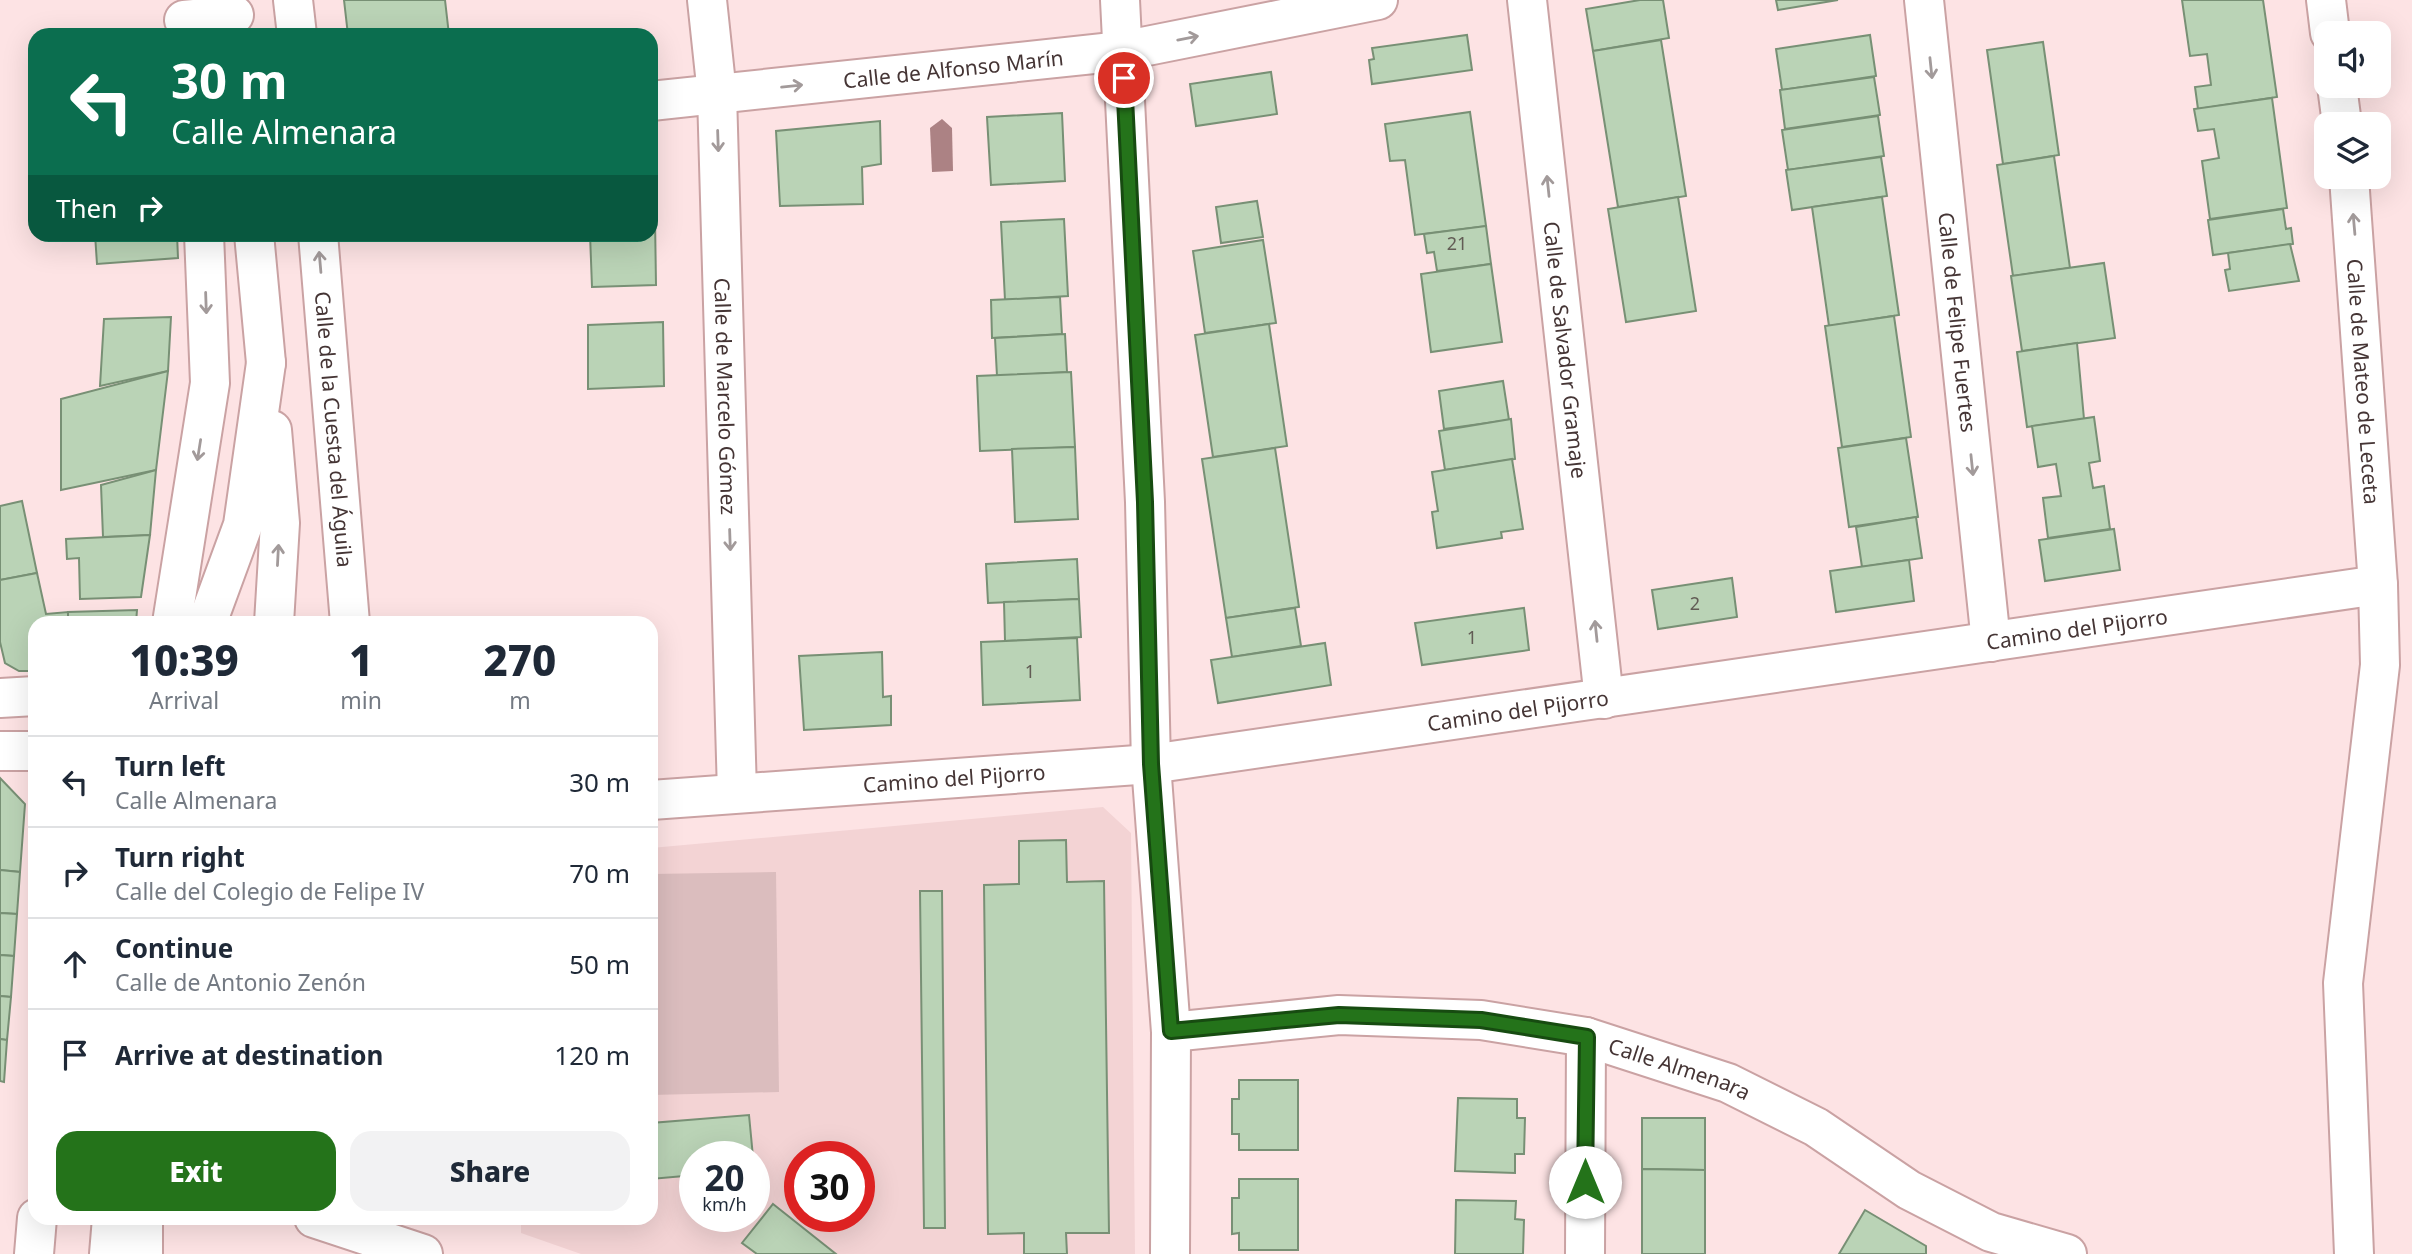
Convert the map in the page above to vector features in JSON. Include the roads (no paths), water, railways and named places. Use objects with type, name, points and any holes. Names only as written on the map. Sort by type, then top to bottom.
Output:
[{"type":"street","points":[[293,0],[296,28]]},
{"type":"street","name":"Calle de Marcelo Gómez","points":[[707,0],[717,94],[737,793]]},
{"type":"street","points":[[1120,0],[1145,502],[1151,764],[1171,1031],[1170,1254]]},
{"type":"street","name":"Calle de Alfonso Marín","points":[[658,101],[1122,51],[1378,0]]},
{"type":"street","name":"Calle de Salvador Gramaje","points":[[1527,0],[1604,699]]},
{"type":"street","name":"Calle de Felipe Fuertes","points":[[1924,0],[1991,642]]},
{"type":"street","points":[[2326,0],[2329,21]]},
{"type":"street","points":[[184,18],[234,17]]},
{"type":"street","name":"Calle de Mateo de Leceta","points":[[2350,189],[2378,585],[2380,665],[2343,983],[2354,1254]]},
{"type":"street","points":[[173,616],[209,383],[204,242]]},
{"type":"street","points":[[255,242],[264,379],[280,523],[274,616]]},
{"type":"street","name":"Calle de la Cuesta del Águila","points":[[319,242],[349,616]]},
{"type":"street","points":[[209,383],[264,379]]},
{"type":"street","points":[[210,616],[243,525],[264,379]]},
{"type":"street","name":"Camino del Pijorro","points":[[658,799],[1151,764],[2378,585]]},
{"type":"street","points":[[0,698],[28,696]]},
{"type":"street","points":[[0,751],[28,751]]},
{"type":"street","name":"Calle Almenara","points":[[1171,1031],[1339,1015],[1481,1020],[1587,1037],[1728,1083],[1816,1127],[1991,1243],[2067,1254]]},
{"type":"street","points":[[1585,1254],[1587,1037]]},
{"type":"street","points":[[34,1254],[36,1225]]},
{"type":"street","points":[[109,1254],[111,1225]]},
{"type":"street","points":[[143,1225],[143,1254]]},
{"type":"street","points":[[335,1225],[423,1254]]}]
